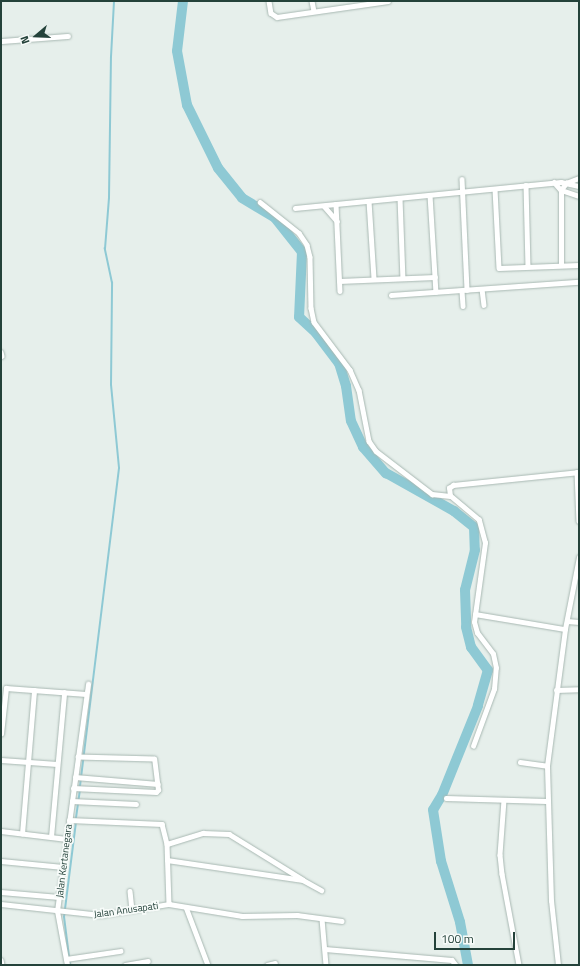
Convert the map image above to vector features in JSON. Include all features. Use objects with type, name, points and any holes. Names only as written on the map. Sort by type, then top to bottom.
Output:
[{"type":"street","points":[[269,1],[271,13],[277,17],[388,1]]},
{"type":"street","points":[[312,1],[314,11]]},
{"type":"street","points":[[1,41],[68,36]]},
{"type":"street","points":[[561,265],[561,190],[566,183],[579,178]]},
{"type":"street","points":[[462,179],[467,290]]},
{"type":"street","points":[[554,182],[561,190],[579,196]]},
{"type":"street","points":[[295,208],[463,193],[554,182],[579,186]]},
{"type":"street","points":[[526,185],[528,266]]},
{"type":"street","points":[[495,189],[498,267],[579,265]]},
{"type":"street","points":[[430,195],[436,292]]},
{"type":"street","points":[[400,198],[403,278]]},
{"type":"street","points":[[369,201],[374,279]]},
{"type":"street","points":[[260,202],[299,233],[307,245],[310,257],[310,308],[314,322],[350,370],[359,390],[369,441],[376,451],[432,494],[450,496],[473,514],[483,531],[485,543],[475,614],[477,633],[493,654],[496,668],[494,689],[473,746]]},
{"type":"street","points":[[336,204],[340,291]]},
{"type":"street","points":[[324,206],[337,221]]},
{"type":"street","points":[[339,281],[435,277]]},
{"type":"street","points":[[391,295],[579,282]]},
{"type":"street","points":[[482,289],[484,305]]},
{"type":"street","points":[[462,291],[463,306]]},
{"type":"street","points":[[450,496],[449,489],[453,485],[578,475],[579,521]]},
{"type":"street","points":[[558,965],[551,901],[546,801],[547,766],[565,629],[579,557]]},
{"type":"street","points":[[475,614],[565,629]]},
{"type":"street","points":[[567,621],[579,622]]},
{"type":"street","name":"Jalan Kertanegara","points":[[67,965],[68,959],[59,911],[60,897],[69,820],[76,789],[76,777],[80,757],[88,684]]},
{"type":"street","points":[[1,734],[4,689],[86,694]]},
{"type":"street","points":[[556,690],[579,689]]},
{"type":"street","points":[[22,834],[34,691]]},
{"type":"street","points":[[51,837],[64,693]]},
{"type":"street","points":[[76,789],[156,792],[158,784],[154,759],[88,756],[80,757]]},
{"type":"street","points":[[1,760],[58,764]]},
{"type":"street","points":[[520,762],[547,766]]},
{"type":"street","points":[[76,777],[158,784]]},
{"type":"street","points":[[446,798],[546,801]]},
{"type":"street","points":[[504,800],[500,855],[502,874],[519,965]]},
{"type":"street","points":[[73,801],[136,804]]},
{"type":"street","points":[[69,820],[81,822],[160,823],[164,826],[167,844],[169,904]]},
{"type":"street","points":[[1,831],[67,840]]},
{"type":"street","points":[[167,844],[203,833],[229,834],[321,890]]},
{"type":"street","points":[[167,860],[303,880]]},
{"type":"street","points":[[1,861],[63,867]]},
{"type":"street","points":[[130,891],[132,910]]},
{"type":"street","points":[[1,892],[60,897]]},
{"type":"street","name":"Jalan Anusapati","points":[[1,904],[73,914],[100,915],[169,904],[242,916],[297,915],[342,921]]},
{"type":"street","points":[[186,908],[208,965]]},
{"type":"street","points":[[322,919],[326,948],[326,965]]},
{"type":"street","points":[[326,948],[452,960],[456,965]]},
{"type":"street","points":[[68,959],[120,951]]},
{"type":"street","points":[[1,960],[2,965]]},
{"type":"street","points":[[125,965],[148,961]]},
{"type":"street","points":[[267,965],[275,963]]},
{"type":"waterway","points":[[80,786],[119,468],[111,385],[112,283],[105,249],[109,198],[111,57],[114,1]]},
{"type":"waterway","points":[[183,1],[177,51],[187,105],[218,168],[242,198],[275,218],[302,252],[299,317],[316,333],[339,363],[346,386],[351,421],[363,447],[386,473],[454,511],[474,527],[475,550],[465,590],[466,627],[471,647],[488,670],[478,706],[442,795],[433,810],[441,861],[460,922],[468,965]]},
{"type":"waterway","points":[[76,818],[80,790]]},
{"type":"waterway","points":[[70,965],[64,917],[76,822]]}]
